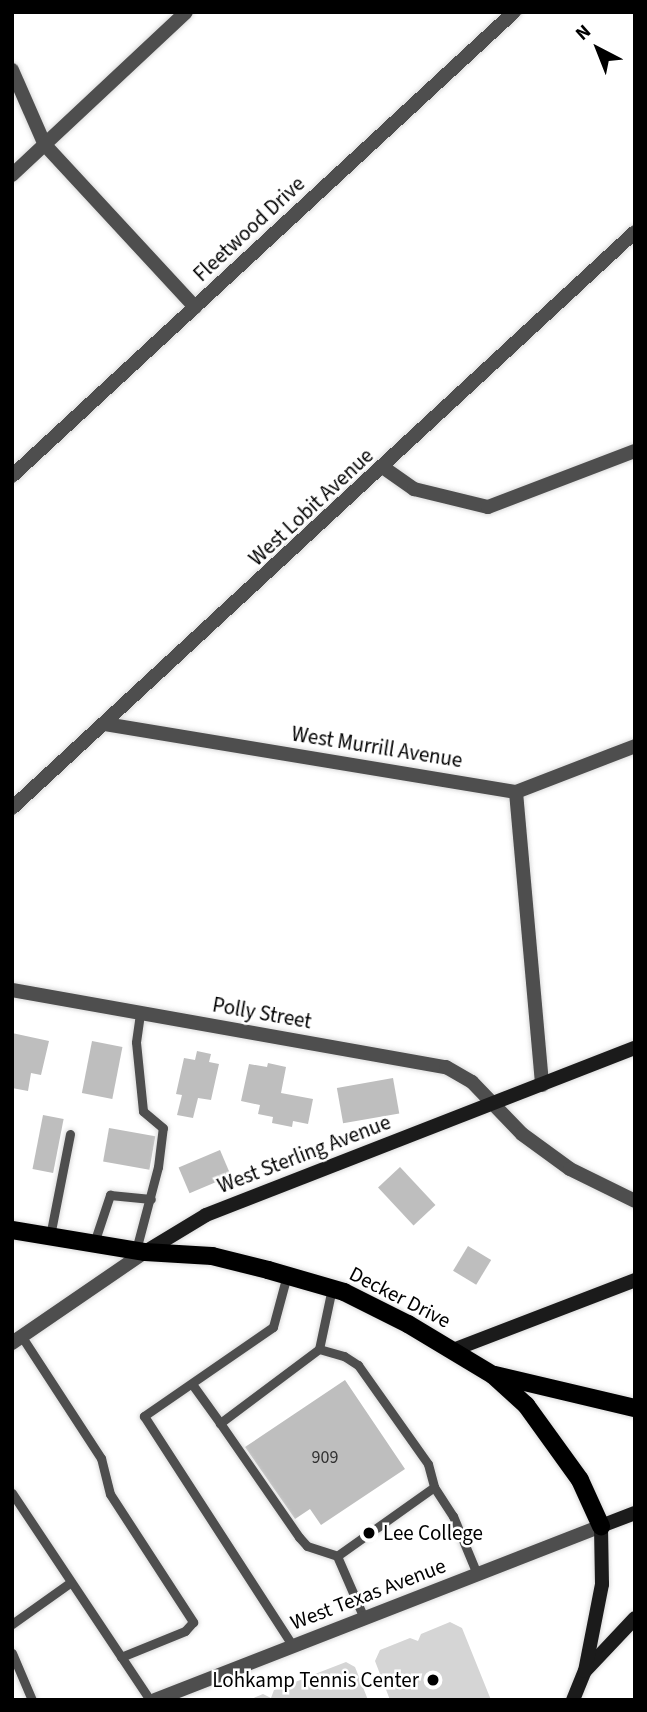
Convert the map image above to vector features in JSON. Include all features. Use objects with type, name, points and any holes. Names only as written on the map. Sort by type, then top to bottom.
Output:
[{"type":"main road","name":"West Sterling Avenue","points":[[141,1251],[206,1215],[635,1048]]},
{"type":"main road","name":"Decker Drive","points":[[12,1230],[141,1251],[212,1256],[332,1288],[453,1349],[493,1375],[526,1405],[580,1480],[601,1526]]},
{"type":"main road","points":[[453,1349],[635,1280]]},
{"type":"main road","points":[[493,1375],[635,1408]]},
{"type":"main road","name":"West Texas Avenue","points":[[601,1526],[635,1513]]},
{"type":"main road","points":[[573,1700],[585,1671],[605,1559],[601,1526]]},
{"type":"main road","points":[[585,1671],[635,1618]]},
{"type":"street","points":[[12,174],[186,12]]},
{"type":"street","name":"Fleetwood Drive","points":[[12,476],[514,12]]},
{"type":"street","points":[[12,70],[45,145],[195,307]]},
{"type":"street","name":"West Lobit Avenue","points":[[12,808],[384,468],[635,232]]},
{"type":"street","points":[[384,468],[414,489],[488,507],[635,451]]},
{"type":"street","name":"West Murrill Avenue","points":[[106,723],[516,792]]},
{"type":"street","points":[[542,1085],[516,792],[635,746]]},
{"type":"street","name":"Polly Street","points":[[12,990],[446,1067],[472,1082],[491,1104],[570,1169],[635,1201]]},
{"type":"street","name":"West Sterling Avenue","points":[[17,1340],[141,1251]]},
{"type":"street","name":"West Texas Avenue","points":[[152,1700],[601,1526]]},
{"type":"lane","points":[[140,1013],[136,1042],[143,1111],[163,1128],[141,1251]]},
{"type":"lane","points":[[50,1236],[70,1134]]},
{"type":"lane","points":[[94,1243],[110,1195],[151,1199]]},
{"type":"lane","points":[[287,1275],[273,1327],[144,1416],[293,1646]]},
{"type":"lane","points":[[219,1423],[319,1349],[332,1288]]},
{"type":"lane","points":[[17,1340],[101,1458],[110,1494],[192,1622],[185,1631],[121,1657]]},
{"type":"lane","points":[[319,1349],[344,1356],[358,1365],[428,1464],[434,1487],[453,1516],[477,1574]]},
{"type":"lane","points":[[192,1384],[299,1538],[307,1546],[337,1556],[364,1618]]},
{"type":"lane","points":[[337,1556],[434,1487]]},
{"type":"lane","points":[[12,1493],[152,1700]]},
{"type":"lane","points":[[12,1624],[71,1582]]},
{"type":"lane","points":[[12,1653],[32,1700]]},
{"type":"shaded area","name":"Lohkamp Tennis Center","points":[[450,1622],[462,1628],[491,1700],[390,1700],[375,1661],[380,1650],[410,1638],[418,1641],[421,1634]]},
{"type":"shaded area","name":"Lohkamp Tennis Center","points":[[346,1662],[355,1667],[368,1700],[249,1700],[263,1694],[271,1698],[274,1690],[303,1679],[311,1682],[315,1674]]},
{"type":"building","points":[[12,1033],[49,1041],[41,1075],[31,1073],[28,1091],[12,1088]]},
{"type":"building","points":[[92,1041],[122,1047],[112,1099],[82,1093]]},
{"type":"building","points":[[197,1051],[211,1054],[209,1062],[219,1064],[211,1100],[198,1098],[193,1118],[177,1115],[182,1095],[176,1094],[184,1058],[195,1060]]},
{"type":"building","points":[[268,1063],[286,1067],[281,1093],[313,1099],[308,1124],[293,1121],[292,1127],[272,1123],[273,1117],[258,1114],[260,1105],[241,1101],[249,1064],[267,1067]]},
{"type":"building","points":[[393,1078],[399,1113],[343,1123],[337,1088]]},
{"type":"building","points":[[43,1115],[64,1119],[53,1173],[33,1169]]},
{"type":"building","points":[[109,1128],[155,1136],[149,1170],[103,1161]]},
{"type":"building","points":[[220,1150],[231,1176],[190,1193],[179,1168]]},
{"type":"building","points":[[400,1167],[435,1205],[414,1225],[378,1187]]},
{"type":"building","points":[[468,1246],[491,1260],[476,1285],[453,1271]]},
{"type":"building","points":[[345,1380],[405,1469],[321,1525],[310,1509],[295,1519],[245,1447]]},
{"type":"place","name":"Lee College","points":[[369,1533]]},
{"type":"place","name":"Lohkamp Tennis Center","points":[[433,1680]]}]
